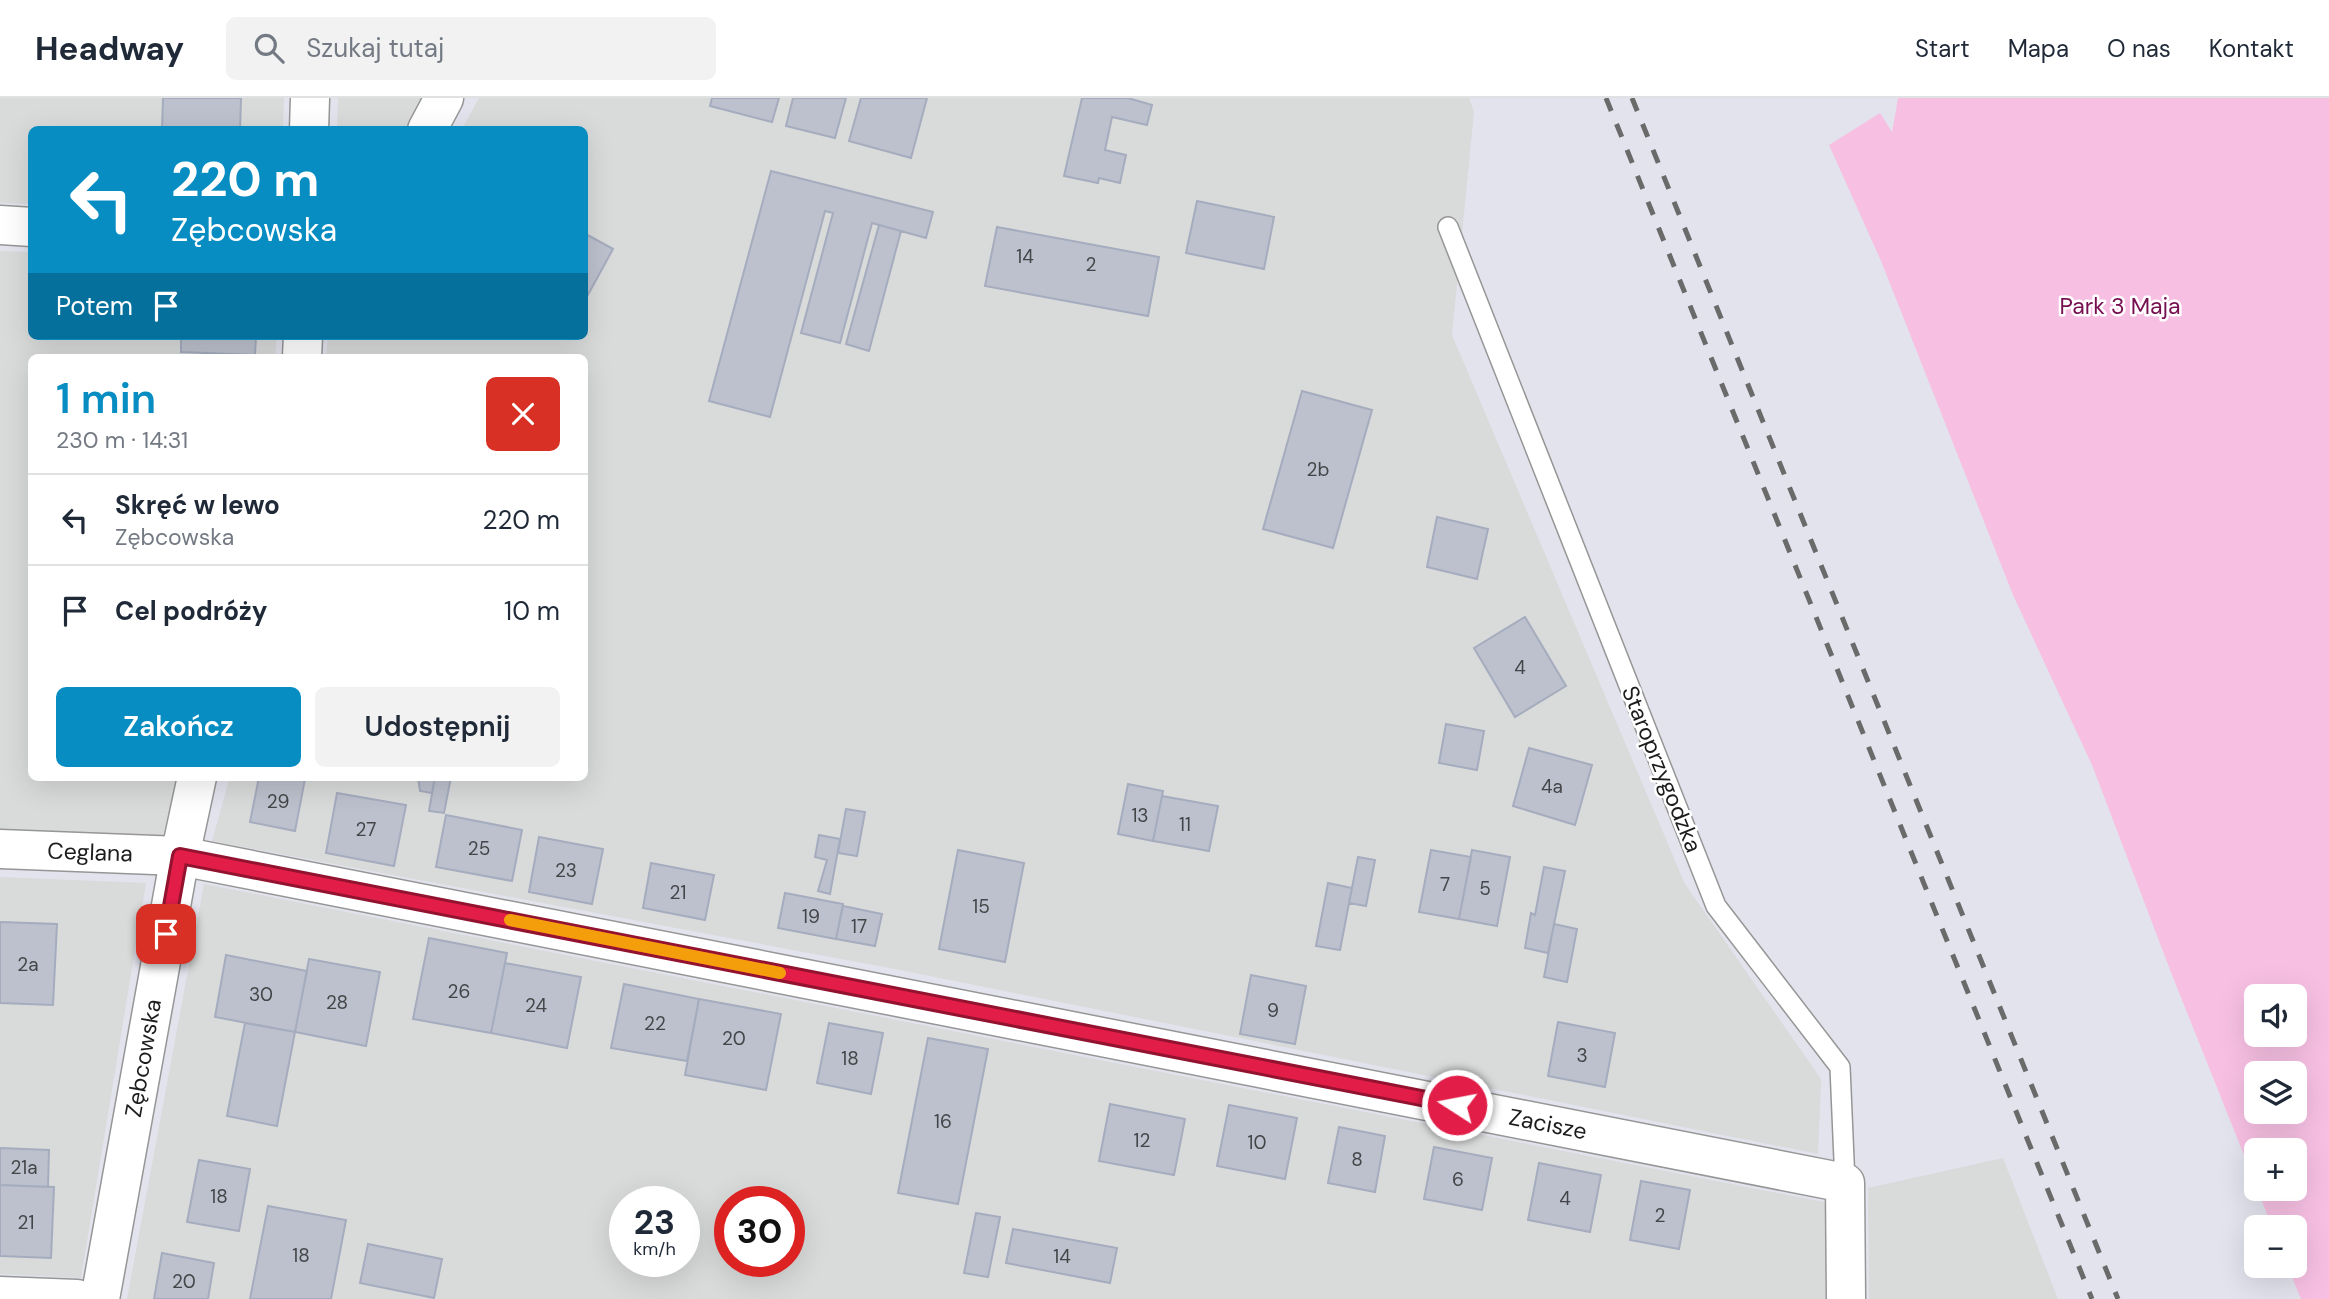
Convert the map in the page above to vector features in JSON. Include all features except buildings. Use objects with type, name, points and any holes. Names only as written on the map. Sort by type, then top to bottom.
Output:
[{"type":"street","points":[[309,126],[310,98]]},
{"type":"street","points":[[429,126],[444,98]]},
{"type":"street","points":[[0,225],[28,227]]},
{"type":"street","name":"Zębcowska","points":[[100,1299],[180,856],[196,781]]},
{"type":"street","name":"Ceglana","points":[[0,849],[180,856]]},
{"type":"street","name":"Zacisze","points":[[180,856],[1845,1183]]},
{"type":"street","name":"Staroprzygodzka","points":[[1845,1183],[1846,1299]]},
{"type":"street","points":[[0,1296],[77,1299]]},
{"type":"lane","name":"Staroprzygodzka","points":[[1448,227],[1716,906],[1840,1067],[1845,1183]]},
{"type":"shaded area","points":[[0,98],[284,98],[283,126],[28,126],[28,204],[0,203]]},
{"type":"shaded area","points":[[338,98],[423,98],[408,126],[337,126]]},
{"type":"shaded area","points":[[479,98],[1469,98],[1474,112],[1452,335],[1685,884],[1821,1079],[1818,1154],[900,970],[212,841],[229,781],[588,781],[588,354],[326,354],[328,340],[588,340],[588,126],[464,126]]},
{"type":"shaded area","points":[[0,251],[28,252],[28,340],[277,340],[275,354],[28,354],[28,781],[177,781],[162,838],[0,831]]},
{"type":"shaded area","points":[[0,877],[146,883],[81,1278],[0,1274]]},
{"type":"shaded area","points":[[204,884],[1829,1203],[1825,1299],[127,1299]]},
{"type":"shaded area","points":[[2003,1158],[2058,1299],[1869,1299],[1868,1188]]},
{"type":"green space","name":"Park 3 Maja","points":[[1898,98],[2329,98],[2329,1299],[2301,1299],[2292,1278],[2307,1278],[2307,1215],[2267,1215],[2262,1201],[2307,1201],[2307,1138],[2244,1138],[2244,1155],[2092,765],[2013,595],[1881,261],[1829,145],[1880,113],[1892,132]]},
{"type":"railway","points":[[1606,98],[2092,1299]]},
{"type":"railway","points":[[1632,98],[2118,1299]]},
{"type":"slow traffic","points":[[510,920],[780,973]]},
{"type":"route","points":[[166,934],[180,856],[1457,1105]]}]
